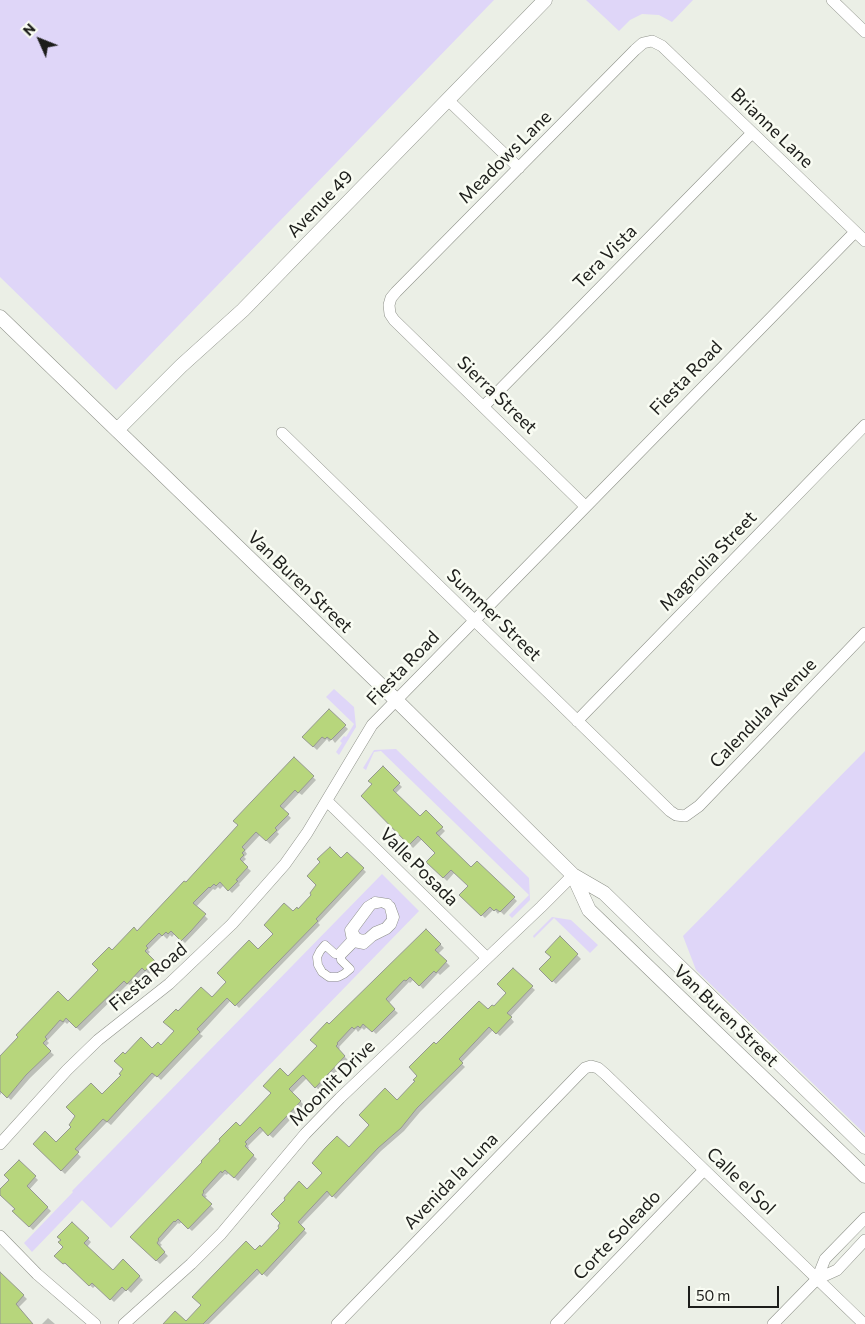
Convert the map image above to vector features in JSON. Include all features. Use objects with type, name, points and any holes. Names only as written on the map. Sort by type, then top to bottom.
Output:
[{"type":"street","name":"Avenue 49","points":[[117,430],[181,366],[243,310],[545,0]]},
{"type":"street","points":[[832,0],[865,32]]},
{"type":"street","name":"Brianne Lane","points":[[652,41],[662,46],[865,242]]},
{"type":"street","name":"Meadows Lane","points":[[389,305],[391,298],[396,292],[635,50],[643,43],[652,41]]},
{"type":"street","points":[[448,100],[519,168]]},
{"type":"street","name":"Tera Vista","points":[[484,406],[752,133]]},
{"type":"street","name":"Fiesta Road","points":[[0,1144],[67,1070],[98,1040],[169,984],[232,924],[285,864],[327,801],[372,725],[855,232]]},
{"type":"street","name":"Sierra Street","points":[[389,305],[390,314],[394,320],[585,506]]},
{"type":"street","name":"Van Buren Street","points":[[0,317],[573,874],[604,893],[865,1147]]},
{"type":"street","name":"Magnolia Street","points":[[577,721],[865,425]]},
{"type":"street","name":"Summer Street","points":[[282,433],[670,811],[676,815],[685,816]]},
{"type":"street","name":"Calendula Avenue","points":[[685,816],[699,806],[865,633]]},
{"type":"street","name":"Valle Posada","points":[[327,801],[487,958]]},
{"type":"street","name":"Van Buren Street","points":[[573,874],[588,910],[865,1176]]},
{"type":"street","name":"Moonlit Drive","points":[[124,1324],[191,1264],[221,1234],[305,1134],[340,1098],[573,874]]},
{"type":"street","points":[[375,901],[388,903],[386,905],[382,903],[372,905],[355,928],[354,932],[357,937],[362,939],[370,936],[391,920],[389,908],[391,906],[394,921],[390,927],[364,945],[354,943],[341,956],[341,960],[350,969],[338,977],[329,977],[322,972],[317,958],[325,945],[335,954],[338,954],[351,940],[349,930],[367,906],[375,901]]},
{"type":"street","name":"Calle el Sol","points":[[591,1066],[598,1068],[605,1074],[864,1324]]},
{"type":"street","name":"Avenida la Luna","points":[[337,1324],[578,1074],[591,1066]]},
{"type":"street","name":"Corte Soleado","points":[[556,1324],[704,1170]]},
{"type":"street","points":[[817,1279],[825,1259],[865,1218]]},
{"type":"street","points":[[0,1236],[37,1274],[95,1324]]},
{"type":"street","points":[[774,1324],[817,1279],[836,1270],[865,1240]]},
{"type":"shaded area","points":[[0,0],[494,0],[116,390],[0,277]]},
{"type":"shaded area","points":[[586,0],[693,0],[672,22],[659,15],[642,14],[630,20],[619,31]]},
{"type":"shaded area","points":[[334,689],[354,707],[356,727],[339,755],[336,752],[342,743],[340,741],[344,736],[346,737],[354,724],[326,697]]},
{"type":"shaded area","points":[[396,749],[529,878],[530,900],[512,918],[509,915],[529,895],[381,751],[374,752],[366,770],[363,768],[374,750]]},
{"type":"shaded area","points":[[865,751],[865,1134],[696,970],[683,936]]},
{"type":"shaded area","points":[[382,874],[419,911],[111,1228],[82,1200],[32,1252],[24,1243],[72,1191]]},
{"type":"shaded area","points":[[552,917],[571,920],[598,945],[590,953],[554,918],[534,938],[533,936]]},
{"type":"building","points":[[329,709],[346,725],[331,740],[327,737],[325,739],[322,737],[313,747],[302,737]]},
{"type":"building","points":[[294,757],[314,776],[298,793],[295,790],[280,806],[289,814],[275,828],[277,830],[266,841],[256,832],[242,847],[245,850],[242,853],[244,855],[240,859],[248,867],[236,880],[238,881],[228,891],[220,882],[216,886],[214,884],[209,887],[193,903],[206,914],[191,931],[181,941],[171,931],[168,934],[166,932],[162,936],[159,933],[146,946],[148,948],[145,951],[155,961],[145,971],[142,968],[127,984],[124,981],[76,1028],[66,1018],[63,1022],[60,1020],[45,1037],[47,1039],[43,1043],[51,1051],[26,1075],[7,1098],[0,1091],[0,1056],[18,1037],[16,1035],[58,991],[68,1001],[98,970],[92,964],[109,947],[112,950],[134,927],[137,931],[184,881],[186,882],[238,825],[233,821]]},
{"type":"building","points":[[383,766],[400,783],[393,790],[420,816],[426,810],[443,827],[436,833],[471,867],[477,861],[515,897],[500,912],[496,909],[494,911],[490,907],[481,916],[459,895],[468,886],[451,870],[443,878],[426,862],[435,853],[418,836],[409,845],[361,796],[372,784],[368,781]]},
{"type":"building","points":[[330,847],[341,858],[347,852],[364,868],[316,919],[318,921],[235,1006],[227,998],[197,1029],[200,1032],[157,1077],[152,1073],[107,1122],[103,1119],[75,1149],[79,1152],[61,1171],[33,1144],[45,1131],[56,1142],[71,1127],[69,1125],[75,1116],[66,1107],[91,1083],[102,1094],[121,1075],[119,1074],[123,1069],[114,1061],[123,1052],[125,1054],[141,1037],[152,1048],[158,1042],[161,1045],[174,1031],[163,1022],[176,1009],[178,1011],[201,987],[212,997],[226,982],[217,973],[249,940],[258,949],[273,934],[264,925],[284,903],[293,911],[297,907],[298,909],[311,895],[310,893],[316,885],[307,876],[320,862],[317,859]]},
{"type":"building","points":[[426,929],[441,944],[435,950],[447,961],[436,973],[434,971],[419,986],[410,977],[406,981],[404,980],[386,999],[395,1009],[372,1032],[363,1024],[360,1028],[358,1026],[354,1029],[352,1027],[336,1046],[345,1056],[315,1088],[303,1075],[289,1089],[301,1101],[268,1136],[260,1127],[245,1142],[247,1144],[245,1146],[254,1155],[234,1178],[225,1170],[222,1173],[221,1171],[203,1191],[202,1195],[212,1204],[188,1229],[178,1219],[174,1221],[158,1239],[157,1243],[165,1252],[156,1261],[130,1237],[202,1162],[220,1141],[219,1139],[236,1122],[240,1126],[271,1093],[263,1086],[280,1068],[288,1076],[317,1046],[310,1040],[327,1022],[329,1024]]},
{"type":"building","points":[[560,936],[578,954],[552,982],[539,969],[551,957],[545,952]]},
{"type":"building","points":[[513,968],[533,986],[507,1013],[512,1017],[496,1034],[489,1027],[459,1059],[463,1063],[417,1108],[401,1128],[378,1148],[332,1197],[327,1191],[298,1222],[305,1229],[262,1275],[257,1269],[203,1324],[163,1324],[175,1311],[186,1321],[201,1305],[192,1297],[246,1241],[255,1250],[260,1245],[261,1247],[279,1228],[280,1223],[271,1214],[285,1200],[284,1198],[299,1181],[307,1189],[322,1173],[312,1163],[325,1148],[337,1136],[349,1147],[369,1125],[359,1115],[385,1088],[397,1100],[415,1081],[413,1080],[417,1076],[409,1067],[434,1042],[436,1044],[479,1001],[488,1009],[492,1005],[494,1006],[506,993],[497,984]]},
{"type":"building","points":[[19,1160],[36,1176],[27,1186],[48,1207],[29,1227],[12,1211],[15,1209],[0,1195],[0,1189],[9,1180],[4,1175]]},
{"type":"building","points":[[72,1222],[89,1238],[84,1243],[113,1270],[123,1259],[140,1276],[126,1291],[122,1287],[110,1300],[92,1283],[89,1286],[65,1263],[63,1264],[54,1256],[63,1247],[58,1242],[61,1240],[57,1237]]},
{"type":"building","points":[[0,1272],[24,1295],[16,1304],[33,1324],[0,1324]]}]
